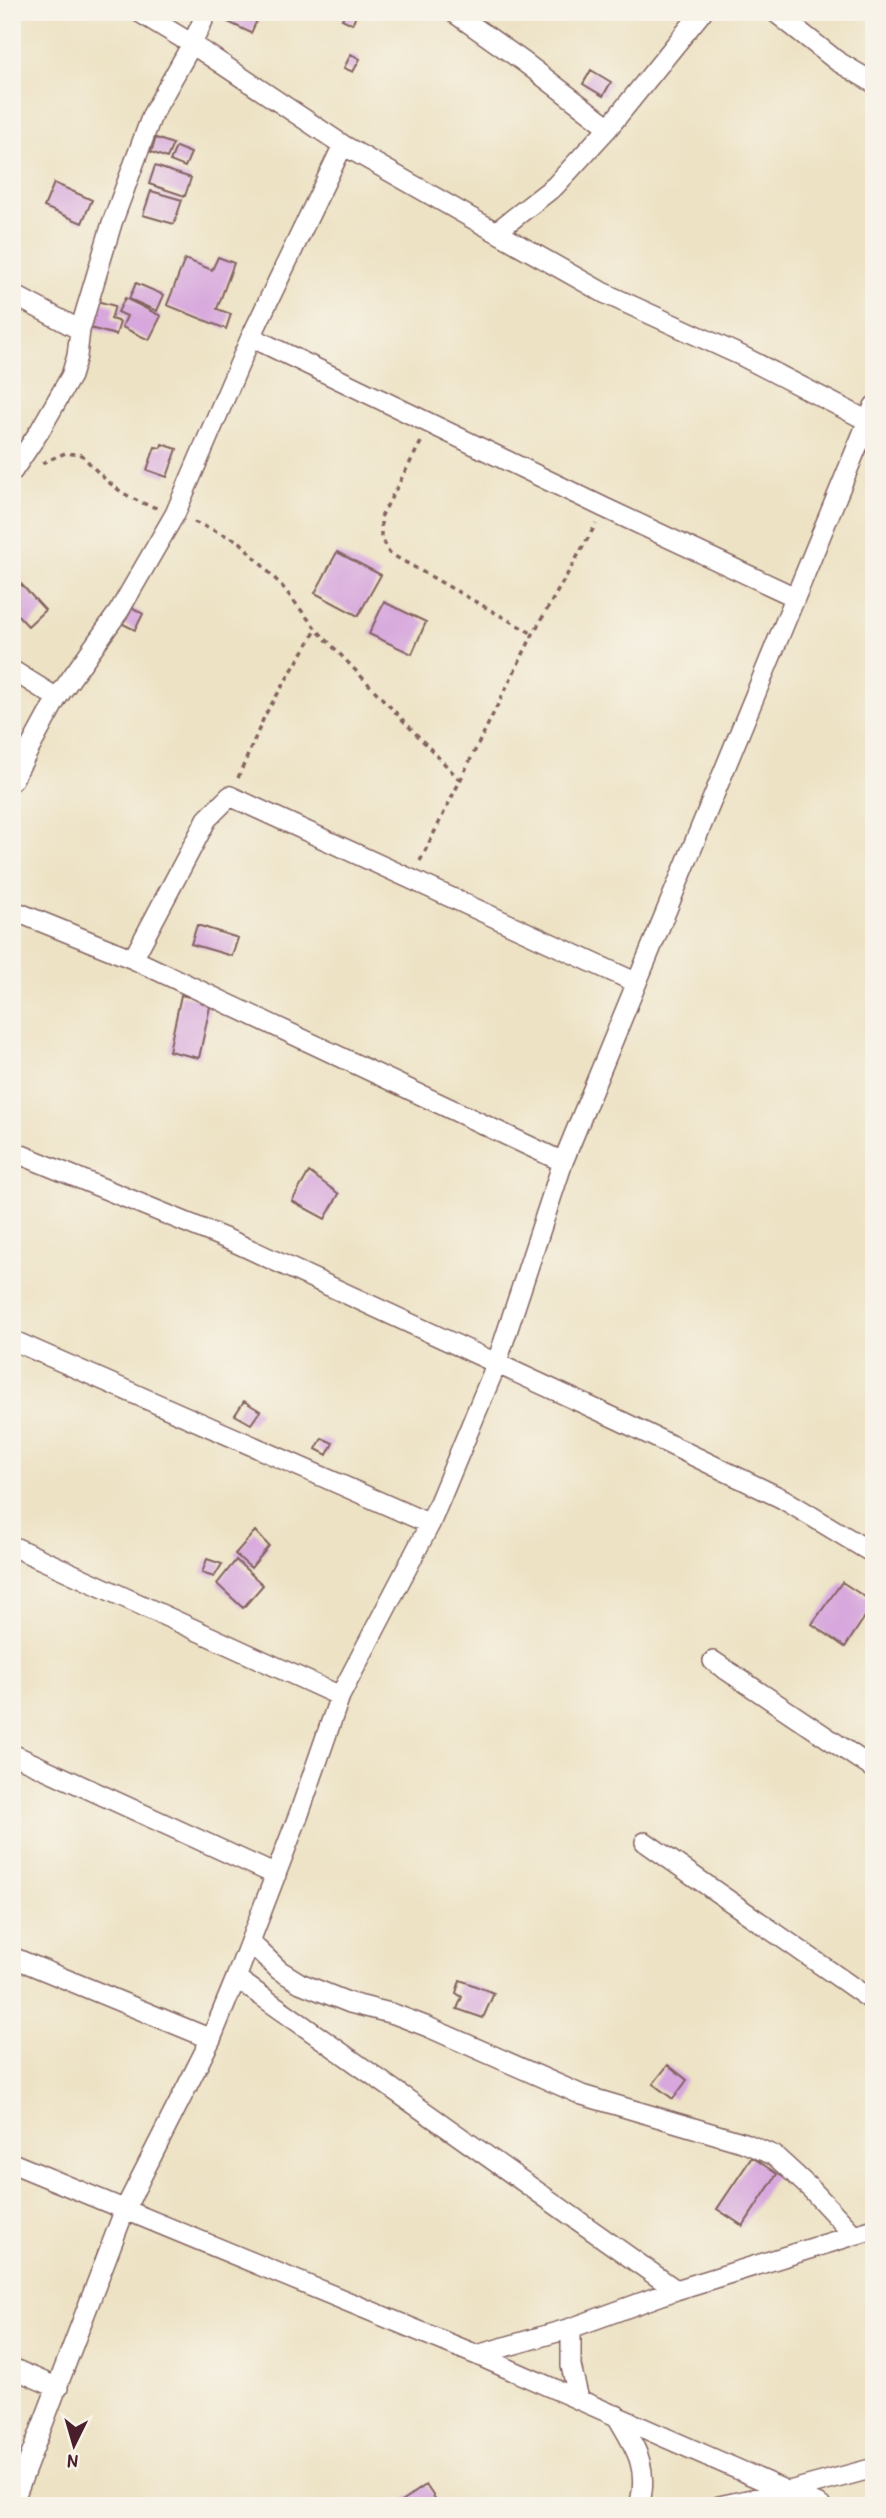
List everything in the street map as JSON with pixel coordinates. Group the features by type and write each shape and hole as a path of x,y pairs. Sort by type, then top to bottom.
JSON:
{"street":[{"path":"12,2505 125,2209 211,2039 236,1978 340,1696 430,1524 496,1365 563,1162 871,413 604,293 343,145 192,44 139,12"},
{"path":"22,471 39,432 71,376 80,330 113,223 152,115 207,12"},
{"path":"453,12 609,127"},
{"path":"496,232 555,186 609,127 702,12"},
{"path":"775,12 837,61 874,83"},
{"path":"12,781 57,698 119,611 174,514 251,337 343,145"},
{"path":"12,294 80,330"},
{"path":"251,337 795,597"},
{"path":"12,670 57,698"},
{"path":"133,959 207,819 230,796 635,982"},
{"path":"12,910 133,959 563,1162"},
{"path":"12,1151 234,1242 783,1499 874,1554"},
{"path":"12,1340 430,1524"},
{"path":"12,1546 340,1696"},
{"path":"713,1661 874,1769"},
{"path":"12,1754 276,1875"},
{"path":"645,1842 874,2002"},
{"path":"250,1942 279,1970 300,1983 428,2027 582,2095 745,2143 775,2156 812,2190 854,2235"},
{"path":"12,1957 211,2039"},
{"path":"236,1978 676,2291"},
{"path":"12,2163 477,2355 821,2506"},
{"path":"477,2355 572,2328 676,2291 874,2229"},
{"path":"572,2328 571,2366 579,2399"},
{"path":"12,2368 58,2388"},
{"path":"616,2415 641,2462 644,2490 639,2506"},
{"path":"719,2506 874,2468"}],"path":[{"path":"431,423 381,517 381,536 389,553 533,634"},
{"path":"22,471 65,453 82,455 106,482 137,502 239,541 282,586 316,629 459,779"},
{"path":"411,879 533,634 605,508"},
{"path":"230,796 265,715 316,629"}],"building":[{"path":"230,12 261,12 251,33 226,21"},
{"path":"339,12 358,12 352,24 342,19 344,15"},
{"path":"351,54 360,59 353,72 344,68"},
{"path":"591,70 611,82 603,96 583,84"},
{"path":"156,138 173,144 167,158 151,152"},
{"path":"176,147 191,153 185,167 170,161"},
{"path":"155,166 191,178 185,196 149,184"},
{"path":"54,183 92,200 82,223 44,207"},
{"path":"151,191 182,200 174,224 143,215"},
{"path":"218,257 234,263 217,309 231,314 226,329 167,305 185,259 212,270"},
{"path":"136,283 164,295 157,311 129,299"},
{"path":"125,298 161,316 149,340 122,327 127,316 118,312"},
{"path":"93,300 115,306 111,319 120,322 116,335 86,327"},
{"path":"162,444 177,449 167,477 147,470 155,447 161,448"},
{"path":"337,552 381,575 358,616 315,593"},
{"path":"21,584 45,610 28,626 12,609 12,592"},
{"path":"384,602 426,622 412,654 369,634"},
{"path":"129,606 143,614 135,630 121,623"},
{"path":"197,925 238,938 232,956 191,944"},
{"path":"181,995 211,1002 199,1058 169,1051"},
{"path":"309,1172 339,1194 325,1219 292,1201"},
{"path":"244,1401 260,1411 251,1424 235,1415"},
{"path":"322,1438 333,1443 327,1455 316,1449"},
{"path":"255,1531 269,1546 251,1568 235,1554"},
{"path":"207,1559 222,1564 214,1577 202,1573"},
{"path":"236,1560 263,1585 243,1608 217,1584"},
{"path":"842,1582 874,1603 845,1647 812,1624"},
{"path":"460,1980 494,1993 483,2018 457,2009 462,1997 456,1993"},
{"path":"668,2065 687,2080 673,2099 653,2084"},
{"path":"752,2157 777,2174 743,2226 717,2209"},
{"path":"426,2485 440,2506 399,2506 398,2504"}]}
